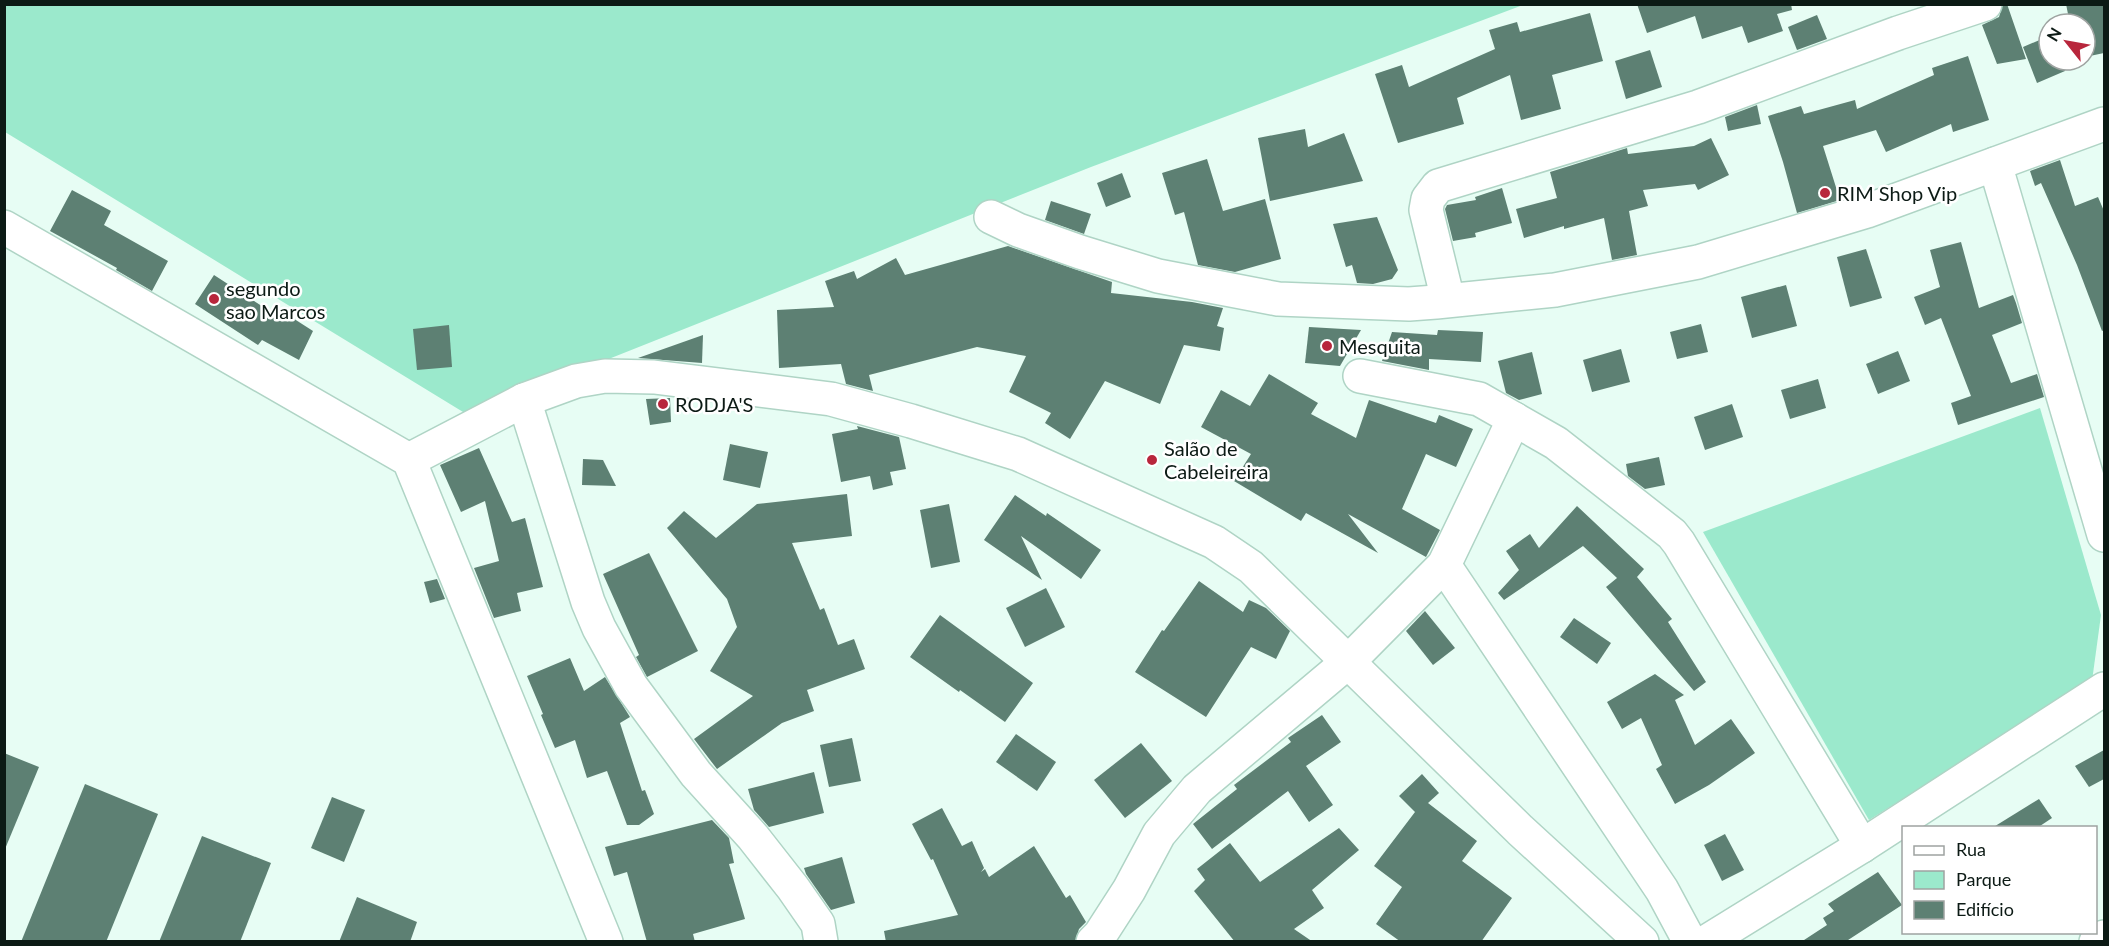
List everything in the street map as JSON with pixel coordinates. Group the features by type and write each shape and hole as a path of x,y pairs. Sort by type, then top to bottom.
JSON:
{"street":[{"path":"1448,300 1426,210 1428,199 1438,186 1698,107 1898,33 1985,4"},
{"path":"991,217 1018,230 1080,252 1158,276 1278,299 1409,304 1556,290 1698,262 1867,211 2104,124"},
{"path":"1995,164 2104,535"},
{"path":"4,227 408,460 606,942"},
{"path":"408,460 524,400 576,381 605,376 654,376 831,399 1018,454 1214,542 1251,567 1520,830 1642,942"},
{"path":"1360,376 1479,399 1556,443 1672,534 1862,846"},
{"path":"524,400 598,628 631,686 696,774 753,837 819,924 821,942"},
{"path":"1093,942 1129,890 1159,834 1197,789 1349,661 1444,565 1514,419"},
{"path":"1444,565 1662,890 1690,942"},
{"path":"1706,942 1862,846 2104,689"},
{"path":"2096,942 2104,937"}],"green space":[{"path":"4,5 1523,5 1091,167 468,415 5,132"},
{"path":"2040,408 2101,615 2092,681 1869,820 1703,532"}],"building":[{"path":"1637,4 1791,4 1792,10 1777,14 1783,31 1748,43 1742,26 1702,39 1695,16 1647,33"},
{"path":"2003,4 2007,4 2026,59 1997,64 1982,25 1999,17"},
{"path":"2066,4 2104,4 2104,53 2097,54 2097,12 2068,12"},
{"path":"1590,13 1603,61 1552,75 1561,109 1521,120 1510,75 1457,98 1464,124 1398,143 1375,74 1402,65 1409,87 1495,49 1489,30 1517,22 1520,32"},
{"path":"1817,15 1827,39 1797,50 1788,27"},
{"path":"2037,41 2037,72 2063,72 2037,83 2023,47"},
{"path":"1650,50 1662,87 1626,99 1615,61"},
{"path":"1968,56 1989,120 1953,132 1951,124 1886,152 1876,130 1823,146 1840,200 1797,213 1768,116 1801,106 1804,114 1855,100 1857,109 1934,75 1932,68"},
{"path":"1757,105 1761,124 1728,131 1725,117"},
{"path":"1305,129 1308,147 1344,133 1363,181 1270,201 1258,138"},
{"path":"1711,138 1729,175 1698,190 1695,184 1643,190 1648,206 1629,211 1637,255 1612,260 1604,218 1564,229 1564,226 1524,238 1516,209 1557,198 1550,172 1627,148 1628,154 1694,146"},
{"path":"1207,159 1223,211 1265,199 1281,259 1235,272 1198,265 1184,212 1175,215 1162,173"},
{"path":"2060,160 2075,206 2098,197 2104,211 2104,330 2102,331 2077,265 2041,183 2035,186 2030,171"},
{"path":"1122,173 1131,197 1106,207 1097,183"},
{"path":"1502,188 1512,223 1475,233 1476,237 1453,241 1445,209 1447,205 1476,200 1475,197"},
{"path":"72,190 111,211 104,225 168,261 152,291 116,270 117,268 50,231"},
{"path":"1051,201 1091,214 1084,234 1045,220"},
{"path":"1377,217 1398,270 1392,279 1373,284 1357,283 1352,265 1346,267 1333,224"},
{"path":"1961,242 1979,308 2013,295 2016,303 2022,323 1992,335 2011,383 2037,374 2044,397 1958,425 1951,403 1971,396 1941,318 1925,325 1914,297 1940,287 1930,250"},
{"path":"1008,246 1112,282 1111,293 1192,302 1223,308 1217,326 1224,328 1220,351 1184,345 1160,404 1105,381 1070,439 1045,423 1051,413 1009,392 1026,356 977,347 869,375 873,391 846,384 841,364 779,368 777,310 834,307 825,281 854,271 857,279 896,258 905,275"},
{"path":"1866,249 1882,298 1850,307 1837,257"},
{"path":"214,275 285,321 288,315 313,331 299,360 262,340 258,345 195,304"},
{"path":"1786,285 1797,326 1752,338 1741,297"},
{"path":"1701,324 1708,352 1677,359 1670,332"},
{"path":"449,325 452,367 417,370 413,329"},
{"name":"Mesquita","path":"1309,327 1361,330 1340,366 1305,363"},
{"path":"1438,330 1483,332 1481,362 1429,359 1429,370 1382,361 1392,332 1437,335"},
{"path":"703,335 702,363 638,358"},
{"path":"1621,349 1630,382 1592,392 1583,360"},
{"path":"1898,351 1910,381 1878,394 1866,364"},
{"path":"1532,352 1542,394 1519,400 1506,393 1498,361"},
{"path":"1269,374 1318,403 1311,414 1356,438 1369,400 1436,423 1439,415 1473,429 1456,467 1426,454 1402,509 1440,530 1426,557 1348,514 1378,553 1306,513 1301,521 1234,481 1251,454 1201,427 1221,390 1250,406"},
{"path":"1818,379 1826,408 1790,419 1781,390"},
{"path":"670,398 671,422 650,425 646,399"},
{"path":"1732,404 1743,437 1705,450 1694,417"},
{"path":"857,426 899,437 906,469 890,472 893,485 873,490 870,476 841,482 832,434 858,429"},
{"path":"730,444 768,452 760,488 723,480"},
{"path":"479,448 512,522 525,518 543,587 517,593 521,611 494,618 474,568 499,561 485,501 461,512 440,465"},
{"path":"1659,457 1665,485 1645,489 1628,476 1626,464"},
{"path":"583,459 603,460 616,486 582,485"},
{"path":"847,494 852,536 792,543 820,610 824,608 838,645 854,639 865,669 807,690 814,711 782,723 717,769 694,739 753,696 710,671 737,627 727,599 667,528 684,511 716,538 757,504"},
{"path":"1015,495 1046,516 1047,513 1101,550 1081,579 1021,536 1042,580 984,540"},
{"path":"949,504 960,562 931,568 920,510"},
{"path":"1577,506 1644,569 1637,577 1672,619 1668,622 1706,682 1694,691 1606,587 1617,578 1583,546 1504,600 1498,593 1519,570 1506,551 1530,534 1539,548"},
{"path":"649,553 698,651 647,677 636,657 639,655 603,574"},
{"path":"437,579 445,599 430,603 424,582"},
{"path":"1199,581 1243,612 1249,600 1266,608 1290,631 1276,659 1251,647 1206,717 1135,672 1162,630 1164,631"},
{"path":"1046,588 1065,627 1025,647 1006,608"},
{"path":"1425,611 1455,648 1433,665 1406,631"},
{"path":"940,615 1033,683 1005,722 910,657"},
{"path":"1574,618 1611,643 1597,664 1560,637"},
{"path":"570,658 584,691 605,677 630,717 620,723 642,791 645,790 654,814 639,825 627,825 607,771 587,778 575,740 555,748 541,715 543,714 527,676"},
{"path":"1655,674 1684,695 1675,700 1695,745 1731,719 1755,753 1709,785 1675,804 1656,769 1662,765 1641,718 1622,729 1607,702"},
{"path":"1322,715 1341,742 1306,766 1333,805 1309,822 1288,791 1212,849 1193,824 1237,789 1234,785 1291,742 1288,738"},
{"path":"1016,734 1056,762 1037,791 996,762"},
{"path":"852,738 861,781 829,787 820,745"},
{"path":"1141,743 1172,781 1125,818 1094,780"},
{"path":"2104,750 2104,779 2089,787 2075,766"},
{"path":"4,753 39,767 5,849 4,848"},
{"path":"814,772 824,813 769,827 754,810 748,789"},
{"path":"1422,774 1439,793 1428,803 1477,841 1462,861 1512,898 1481,942 1401,942 1376,924 1402,887 1374,866 1415,812 1399,796"},
{"path":"85,784 158,814 106,942 21,942"},
{"path":"332,797 365,810 344,862 311,848"},
{"path":"2039,799 2052,818 2040,826 1995,826"},
{"path":"942,808 962,846 972,841 984,868 981,872 985,869 989,877 1034,846 1066,898 1070,895 1086,922 1079,929 1075,942 886,942 884,931 958,915 933,859 931,860 912,824"},
{"path":"712,820 729,838 734,863 729,864 745,919 693,934 695,942 647,942 627,872 614,876 605,847"},
{"path":"1339,828 1359,850 1312,890 1324,908 1294,929 1313,942 1235,942 1194,891 1205,880 1197,869 1230,843 1260,882"},
{"path":"1725,834 1744,870 1722,881 1704,845"},
{"path":"202,836 271,863 240,942 159,942"},
{"path":"842,857 855,903 831,910 804,868"},
{"path":"1878,872 1902,905 1845,942 1801,942 1827,925 1823,918 1834,911 1828,904"},
{"path":"357,897 417,922 410,942 339,942"}],"place":[{"name":"RIM Shop Vip","path":"1825,193"},
{"name":"segundo sao Marcos","path":"214,299"},
{"name":"Mesquita","path":"1327,346"},
{"name":"RODJA'S","path":"663,404"},
{"name":"Salão de Cabeleireira","path":"1152,460"}]}
